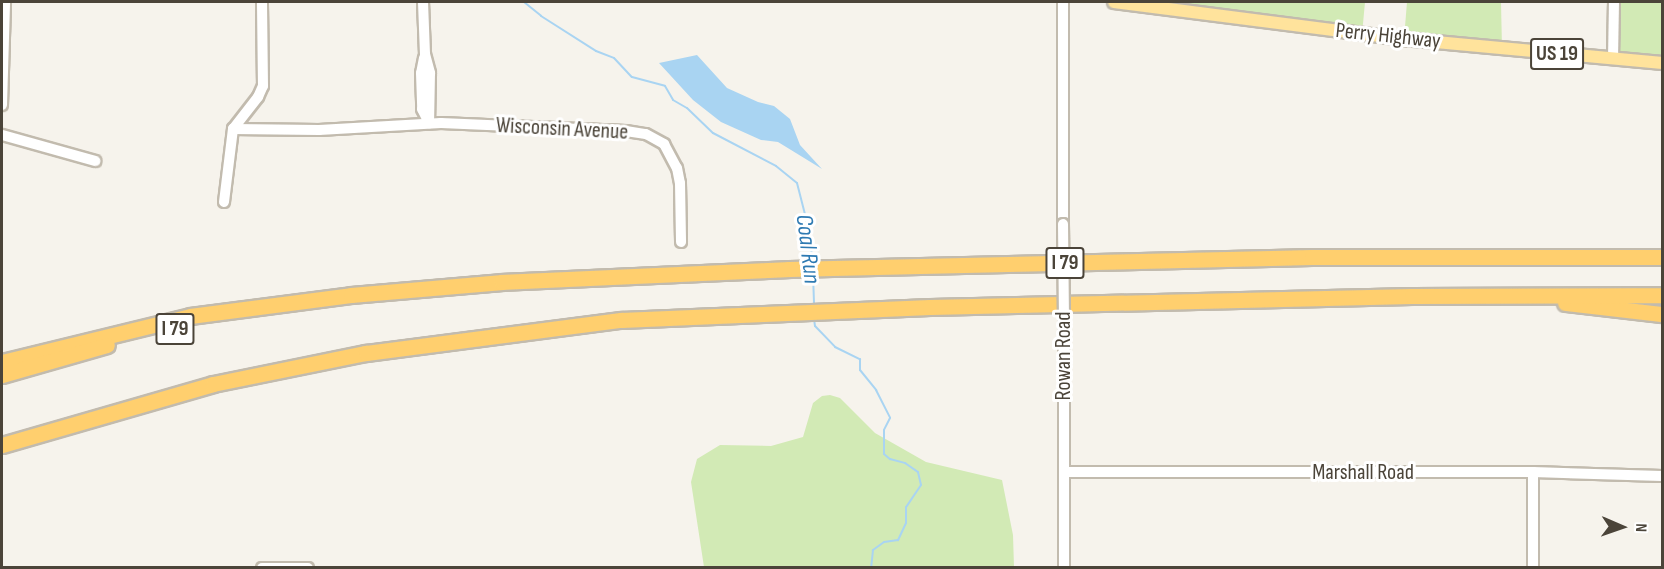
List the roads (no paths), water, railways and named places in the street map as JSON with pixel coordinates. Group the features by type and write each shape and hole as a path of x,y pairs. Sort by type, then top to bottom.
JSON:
{"highway":[{"name":"I 79","path":"2,375 158,333 351,295 502,282 789,269 1312,257 1662,257"},
{"path":"2,362 190,316 351,295"},
{"name":"I 79","path":"2,445 213,384 366,353 569,325 633,319 930,307 1461,295 1662,295"},
{"path":"1461,295 1662,314"}],"main road":[{"name":"Perry Highway","path":"1114,2 1395,38 1662,63"}],"street":[{"path":"2,105 5,2"},
{"path":"224,202 233,129 262,90 262,2"},
{"path":"423,2 425,54 421,73 422,109 429,123"},
{"name":"Rowan Road","path":"1063,2 1064,567"},
{"path":"1613,59 1614,2"},
{"name":"Wisconsin Avenue","path":"233,129 319,130 429,123 626,131 654,137 667,148 679,176 681,242"},
{"path":"2,135 94,161"},
{"name":"Marshall Road","path":"1064,472 1533,472 1662,476"},
{"path":"1533,472 1533,567"},
{"path":"262,567 308,567"}],"water":[{"path":"697,55 727,88 758,102 774,106 790,119 800,145 822,169 778,142 761,140 721,122 693,100 659,63"}],"waterway":[{"name":"Coal Run","path":"524,2 541,16 596,51 614,58 632,77 665,86 673,100 687,108 713,133 776,166 797,183 811,238 812,262"},
{"name":"Coal Run","path":"813,274 814,307"},
{"name":"Coal Run","path":"814,319 815,326 835,347 860,359 860,370 876,390 890,418 884,430 884,454 890,459 905,463 918,472 921,485 906,507 906,523 898,540 884,542 873,550 871,568"}]}
